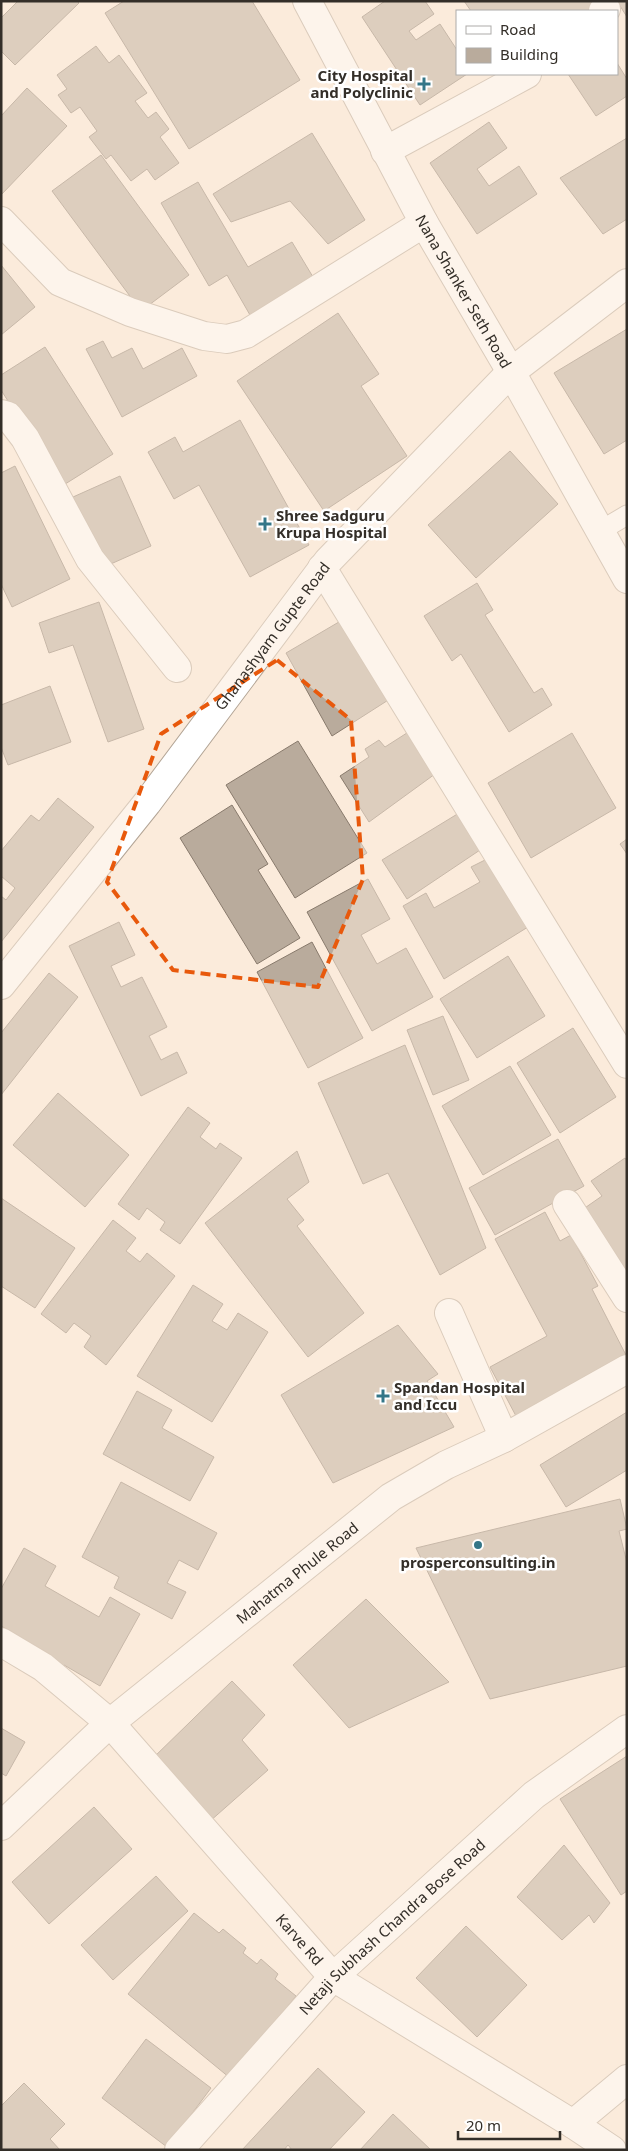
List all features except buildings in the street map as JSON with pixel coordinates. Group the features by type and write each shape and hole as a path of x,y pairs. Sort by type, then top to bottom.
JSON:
{"street":[{"name":"Nana Shanker Seth Road","path":"307,1 424,223 511,372 627,579"},
{"path":"385,151 525,75"},
{"path":"1,221 60,282 130,312 204,336 228,339 246,334 424,223"},
{"name":"Ghanashyam Gupte Road","path":"1,985 147,803 322,568 511,372 627,283"},
{"path":"1,414 8,416 25,438 90,559 177,668"},
{"path":"322,568 627,1064"},
{"path":"567,1204 627,1298"},
{"path":"449,1313 504,1438"},
{"name":"Mahatma Phule Road","path":"1,1826 110,1723 391,1497 446,1465 504,1438 627,1369"},
{"name":"Karve Rd","path":"1,1642 43,1667 110,1723 333,1977 573,2124 612,2150"},
{"name":"Netaji Subhash Chandra Bose Road","path":"179,2150 333,1977 534,1795 627,1729"},
{"path":"573,2124 627,2079"}],"lane":[{"path":"600,531 627,515"}],"highlighted area":[{"path":"277,660 351,720 363,879 318,987 173,970 107,882 161,734"}],"place":[{"name":"City Hospital and Polyclinic","path":"424,84"},
{"name":"Shree Sadguru Krupa Hospital","path":"265,524"},
{"name":"Spandan Hospital and Iccu","path":"383,1396"},
{"name":"prosperconsulting.in","path":"478,1545"}]}
